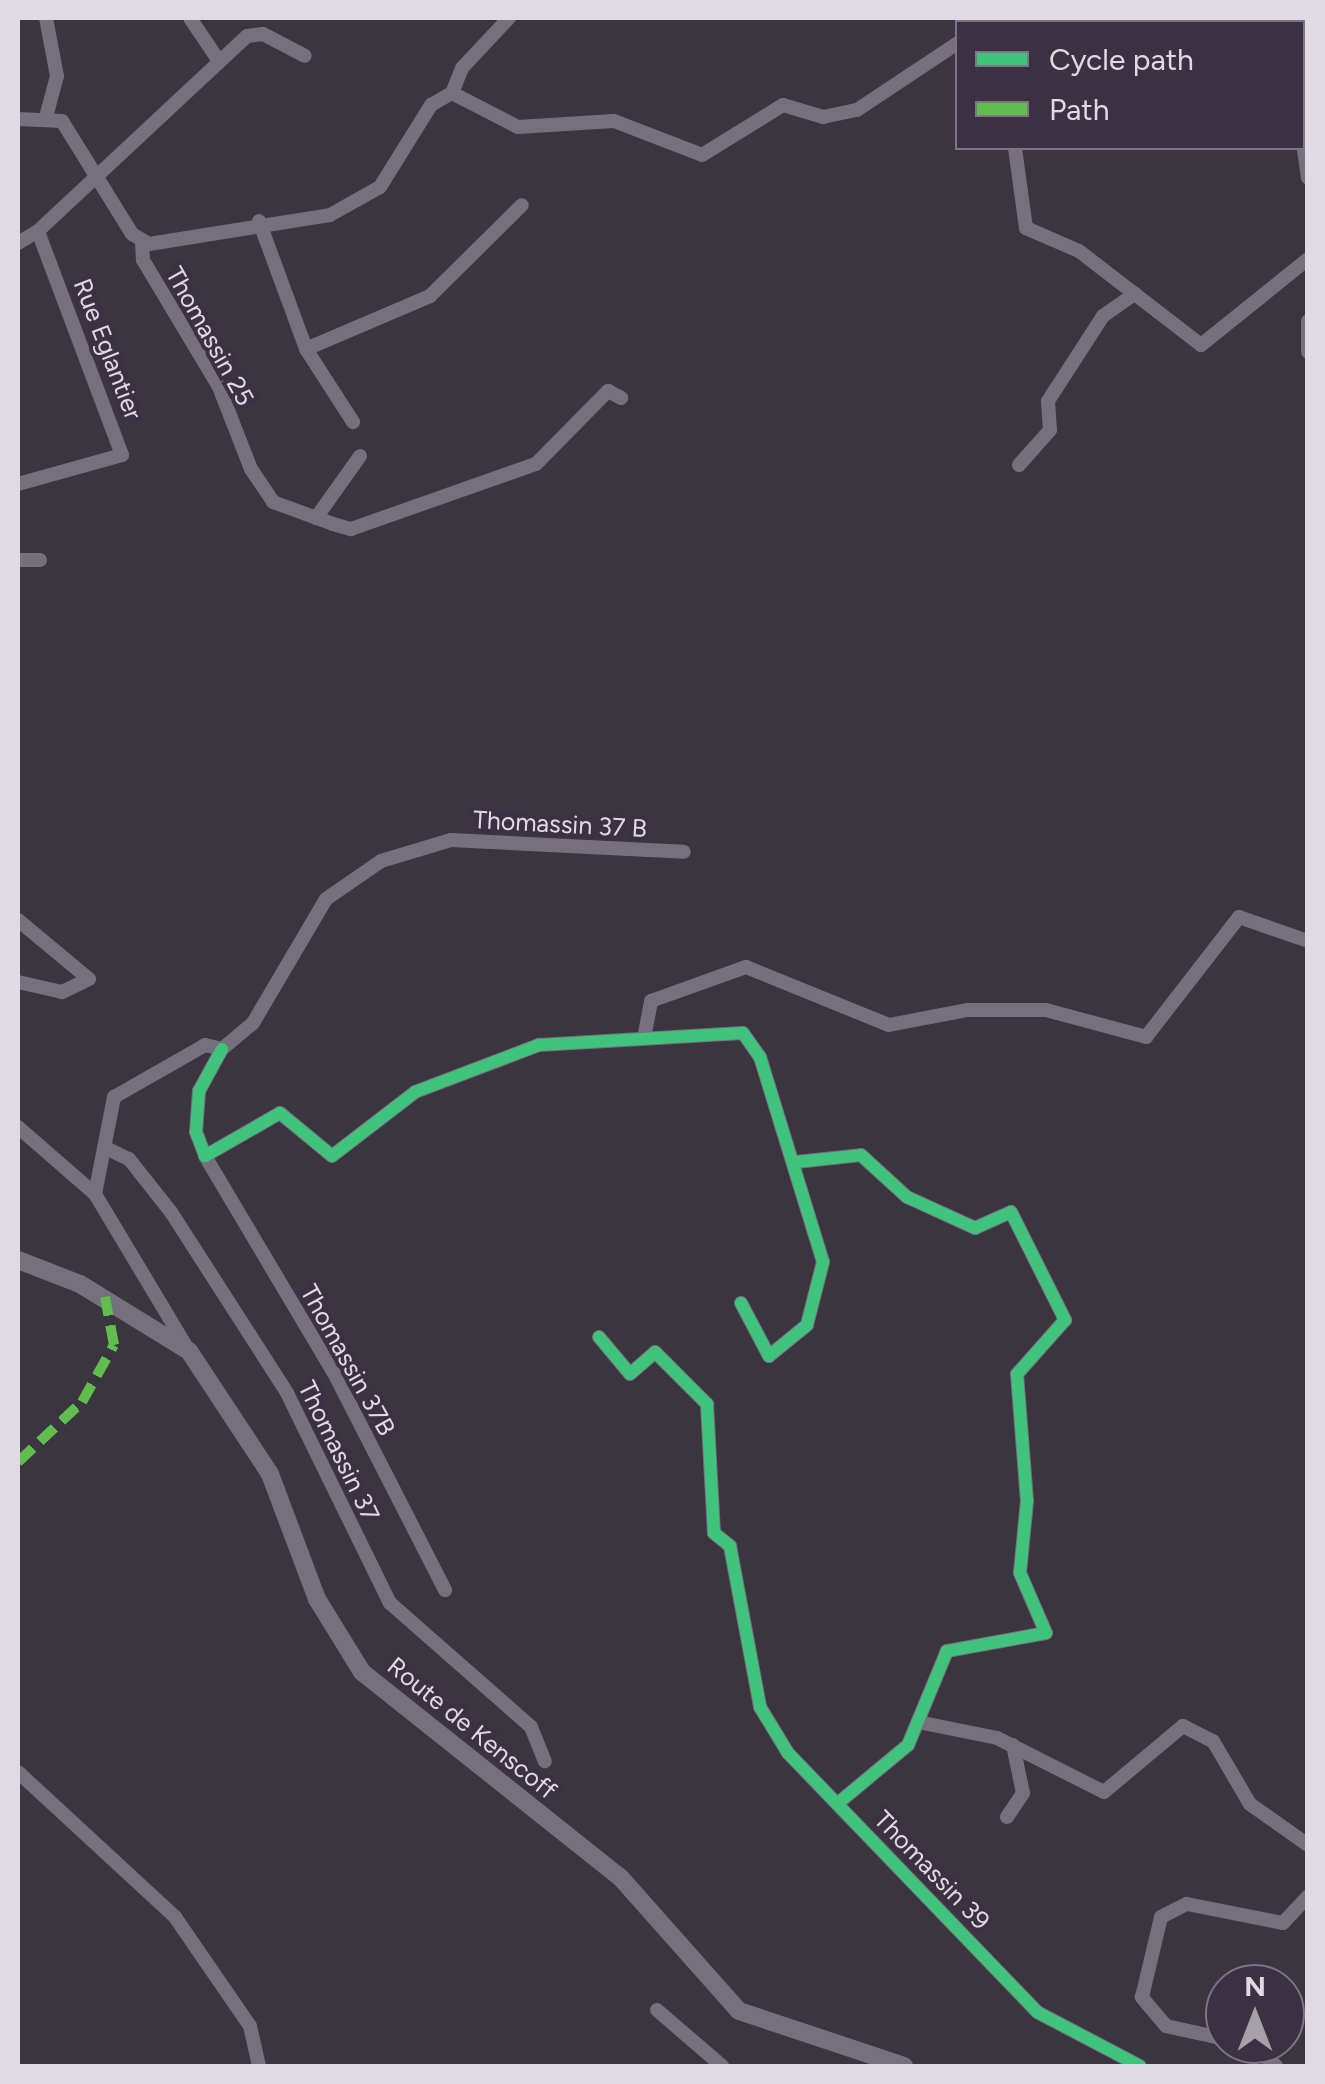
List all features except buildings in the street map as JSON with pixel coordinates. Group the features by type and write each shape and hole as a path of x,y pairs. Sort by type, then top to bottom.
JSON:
{"main road":[{"name":"Route de Kenscoff","path":"18,1260 80,1284 189,1351 270,1474 317,1599 362,1672 620,1877 739,2011 903,2066"}],"street":[{"path":"18,119 47,114 57,76 46,18"},
{"path":"190,18 217,58"},
{"name":"Thomassin 25","path":"142,242 351,208 404,160 431,105 452,93 462,68 509,18"},
{"path":"18,243 38,232 98,179 217,58 262,34 305,56"},
{"path":"452,93 518,126 614,121 702,156 783,105 823,116 857,110 955,45"},
{"name":"Thomassin 25","path":"47,114 62,121 142,242 142,260 273,502 316,518"},
{"path":"1015,150 1026,228 1079,252 1206,346 1308,258"},
{"path":"1304,150 1308,178"},
{"path":"306,349 430,296 522,206"},
{"path":"258,221 306,349 353,422"},
{"name":"Rue Eglantier","path":"18,484 122,455 38,232"},
{"path":"1019,465 1050,430 1048,401 1103,316 1135,294"},
{"path":"1308,321 1308,352"},
{"path":"360,456 316,518 351,528 536,464 608,391 621,398"},
{"path":"18,560 40,560"},
{"name":"Thomassin 37 B","path":"95,1194 95,1160 106,1148 114,1098 205,1045 222,1049 253,1023 326,899 381,862 451,840 684,852"},
{"path":"644,1038 651,1001 746,967 889,1025 966,1010 1046,1010 1146,1037 1239,918 1305,936"},
{"path":"18,920 89,979 62,992 18,982"},
{"path":"222,1049 199,1091 196,1132 205,1156 280,1113 332,1156 415,1092 540,1045 743,1033 796,1162 823,1262 807,1325 769,1356 741,1303"},
{"path":"18,1128 95,1194 189,1351"},
{"name":"Thomassin 37","path":"106,1148 129,1159 171,1212 287,1392 390,1602 531,1727 546,1761"},
{"path":"796,1162 861,1154 907,1198 975,1228 1011,1212 1064,1320 1017,1374 1027,1501 1020,1573 1047,1628 1042,1638 947,1651 908,1745 837,1804"},
{"name":"Thomassin 37B","path":"205,1156 334,1373 444,1590"},
{"name":"Thomassin 39","path":"599,1337 630,1374 655,1352 699,1387 714,1445 705,1481 714,1532 730,1546 760,1707 837,1804 1037,2012 1140,2066"},
{"path":"918,1722 1013,1745 1104,1792 1183,1726 1213,1741 1250,1804 1308,1845"},
{"path":"1007,1817 1023,1793 1013,1745"},
{"path":"18,1772 176,1917 250,2026 259,2066"},
{"path":"1205,2035 1166,2026 1142,1997 1161,1917 1187,1904 1284,1922 1308,1896"},
{"path":"657,2010 722,2066"}],"marked path":[{"path":"18,1462 82,1402 114,1345 105,1297"}],"cycle path":[{"path":"222,1049 199,1091 196,1132 205,1156 280,1113 332,1156 415,1092 539,1045 743,1033 760,1057 823,1262 807,1325 769,1356 741,1303"},
{"path":"796,1162 861,1155 907,1197 975,1228 1011,1212 1065,1320 1017,1374 1027,1501 1020,1573 1046,1633 947,1651 908,1745 837,1804"},
{"path":"599,1337 630,1374 655,1352 707,1404 714,1533 730,1546 760,1707 788,1753 1037,2012 1140,2066"}]}
